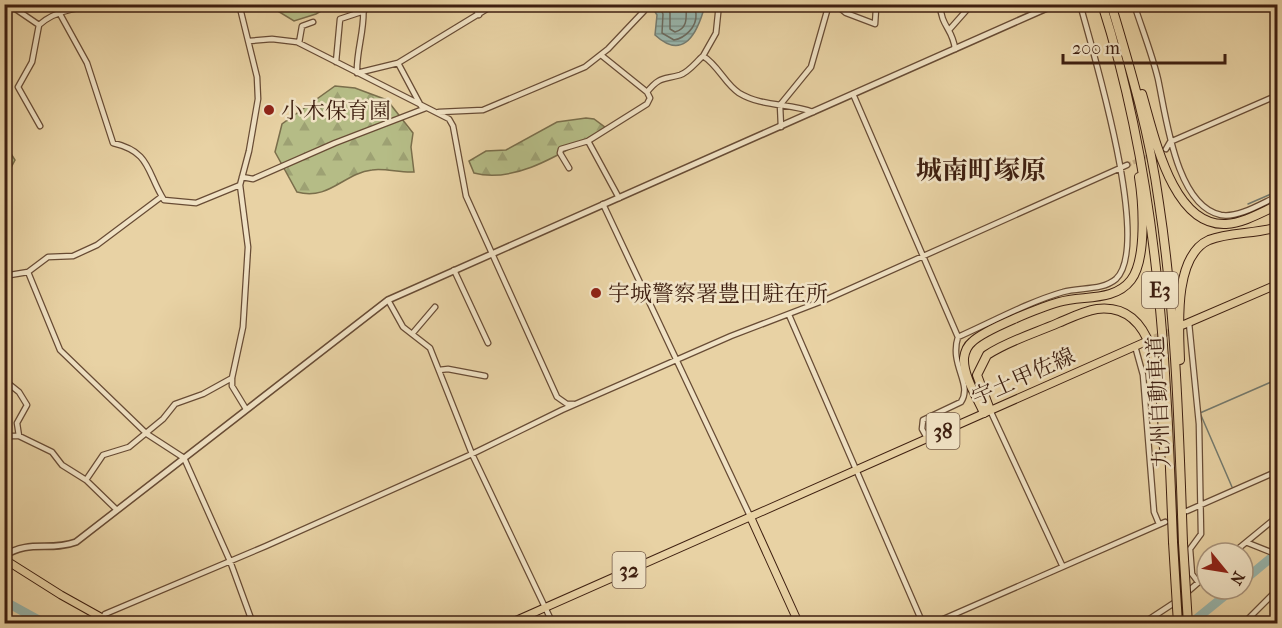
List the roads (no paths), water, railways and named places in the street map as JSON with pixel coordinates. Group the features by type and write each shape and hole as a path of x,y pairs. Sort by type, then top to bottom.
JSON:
{"highway":[{"name":"九州自動車道","path":"1102,4 1140,154 1156,248 1163,327 1178,624"},
{"name":"九州自動車道","path":"1113,4 1140,104 1159,203 1171,308 1188,624"},
{"path":"1113,4 1158,146 1173,184 1185,205 1199,217 1224,224 1239,221 1278,205"},
{"path":"987,412 965,365 966,350 970,343 983,334 1050,305 1114,293 1127,285 1136,271 1140,254 1140,184 1117,56"},
{"path":"1180,469 1179,338 1182,283 1186,266 1196,249 1210,240 1278,227"},
{"path":"987,412 977,375 981,362 993,351 1088,311 1107,309 1131,319 1148,338 1156,366 1173,529"}],"main road":[{"path":"1186,324 1278,284"},
{"name":"宇土甲佐線","path":"750,516 1145,342"},
{"path":"750,516 799,624"},
{"name":"32","path":"508,624 750,516"},
{"path":"4,557 113,624"}],"street":[{"path":"14,4 17,10 39,25"},
{"path":"39,25 60,14 82,7 128,4"},
{"path":"239,4 249,41 258,99 240,185 248,247 243,327 232,378 232,386 246,409"},
{"path":"357,74 356,58 364,11 363,4"},
{"path":"473,4 479,15"},
{"path":"357,74 398,63 495,4"},
{"path":"437,112 483,110 560,80 585,67 628,31 644,12 633,4"},
{"path":"647,92 661,78 680,75 703,56 716,33 719,4"},
{"path":"781,127 780,105 811,67 830,4"},
{"path":"835,4 855,17 875,24 876,9 870,4"},
{"path":"940,4 941,20 954,39 955,49"},
{"path":"949,30 972,4"},
{"path":"4,557 22,546 59,547 76,542 388,300 1056,4"},
{"path":"958,337 1063,291 1100,286 1115,280 1125,266 1127,199 1104,95 1080,4"},
{"path":"1134,4 1158,79 1170,142 1191,191 1202,205 1222,215 1234,214 1278,196"},
{"path":"336,62 340,19 364,11"},
{"path":"60,14 87,63 112,143 124,146 144,158 161,196 167,202 196,203 240,185"},
{"path":"299,43 302,26 313,22"},
{"path":"39,25 32,62 18,87 40,126"},
{"path":"249,41 272,39 299,43 449,119 453,126 466,196 557,397 567,404 577,404"},
{"path":"569,168 560,153 561,149 588,141 647,104 650,98 647,92 601,55"},
{"path":"703,56 714,63 737,92 758,101 797,106 815,112"},
{"path":"398,63 423,107"},
{"path":"853,94 958,337 955,358 966,390 965,396 961,402 923,420 922,429 927,438"},
{"path":"1166,148 1170,142 1278,95"},
{"path":"242,177 253,179 423,107"},
{"path":"588,141 619,198"},
{"path":"102,618 105,614 472,454 577,404 789,315 1119,166 1127,165"},
{"path":"4,276 28,272 48,256 73,256 97,245 161,196"},
{"path":"603,204 750,516"},
{"path":"454,270 488,343"},
{"path":"28,272 60,350 147,434 184,458 230,561 253,624"},
{"path":"388,300 403,327 430,348 472,454 554,624"},
{"path":"412,334 435,307"},
{"path":"789,315 924,624"},
{"path":"1186,324 1199,424 1201,534 1196,541"},
{"path":"1135,346 1143,375 1154,512 1159,524"},
{"path":"439,370 448,369 485,376"},
{"path":"86,480 103,455 129,447 147,434 175,404 203,394 232,378"},
{"path":"4,380 19,392 27,405 17,423 19,436"},
{"path":"987,412 1062,566"},
{"path":"4,436 19,436 52,452 62,465 86,480 117,510"},
{"path":"1187,511 1278,471"},
{"path":"1250,541 1278,516"},
{"path":"932,624 1166,522"},
{"path":"1195,542 1190,549 1191,574 1195,579"},
{"path":"1255,546 1278,555"},
{"path":"1142,624 1177,601 1195,585"},
{"path":"1243,624 1278,589"}],"water":[{"path":"651,5 697,5 703,12 691,37 680,45 672,45 655,35 657,15"}],"waterway":[{"path":"1248,204 1278,191"},
{"path":"1232,487 1200,413 1278,379"},
{"path":"1255,571 1278,552"},
{"path":"4,601 46,624"},
{"path":"1190,624 1218,601"}],"tunnel":[{"path":"1127,165 1166,149"},
{"path":"1145,342 1176,329"}],"place":[{"name":"小木保育園","path":"269,110"},
{"name":"宇城警察署豊田駐在所","path":"596,293"}],"district":[{"name":"城南町塚原","path":"981,170"}]}
